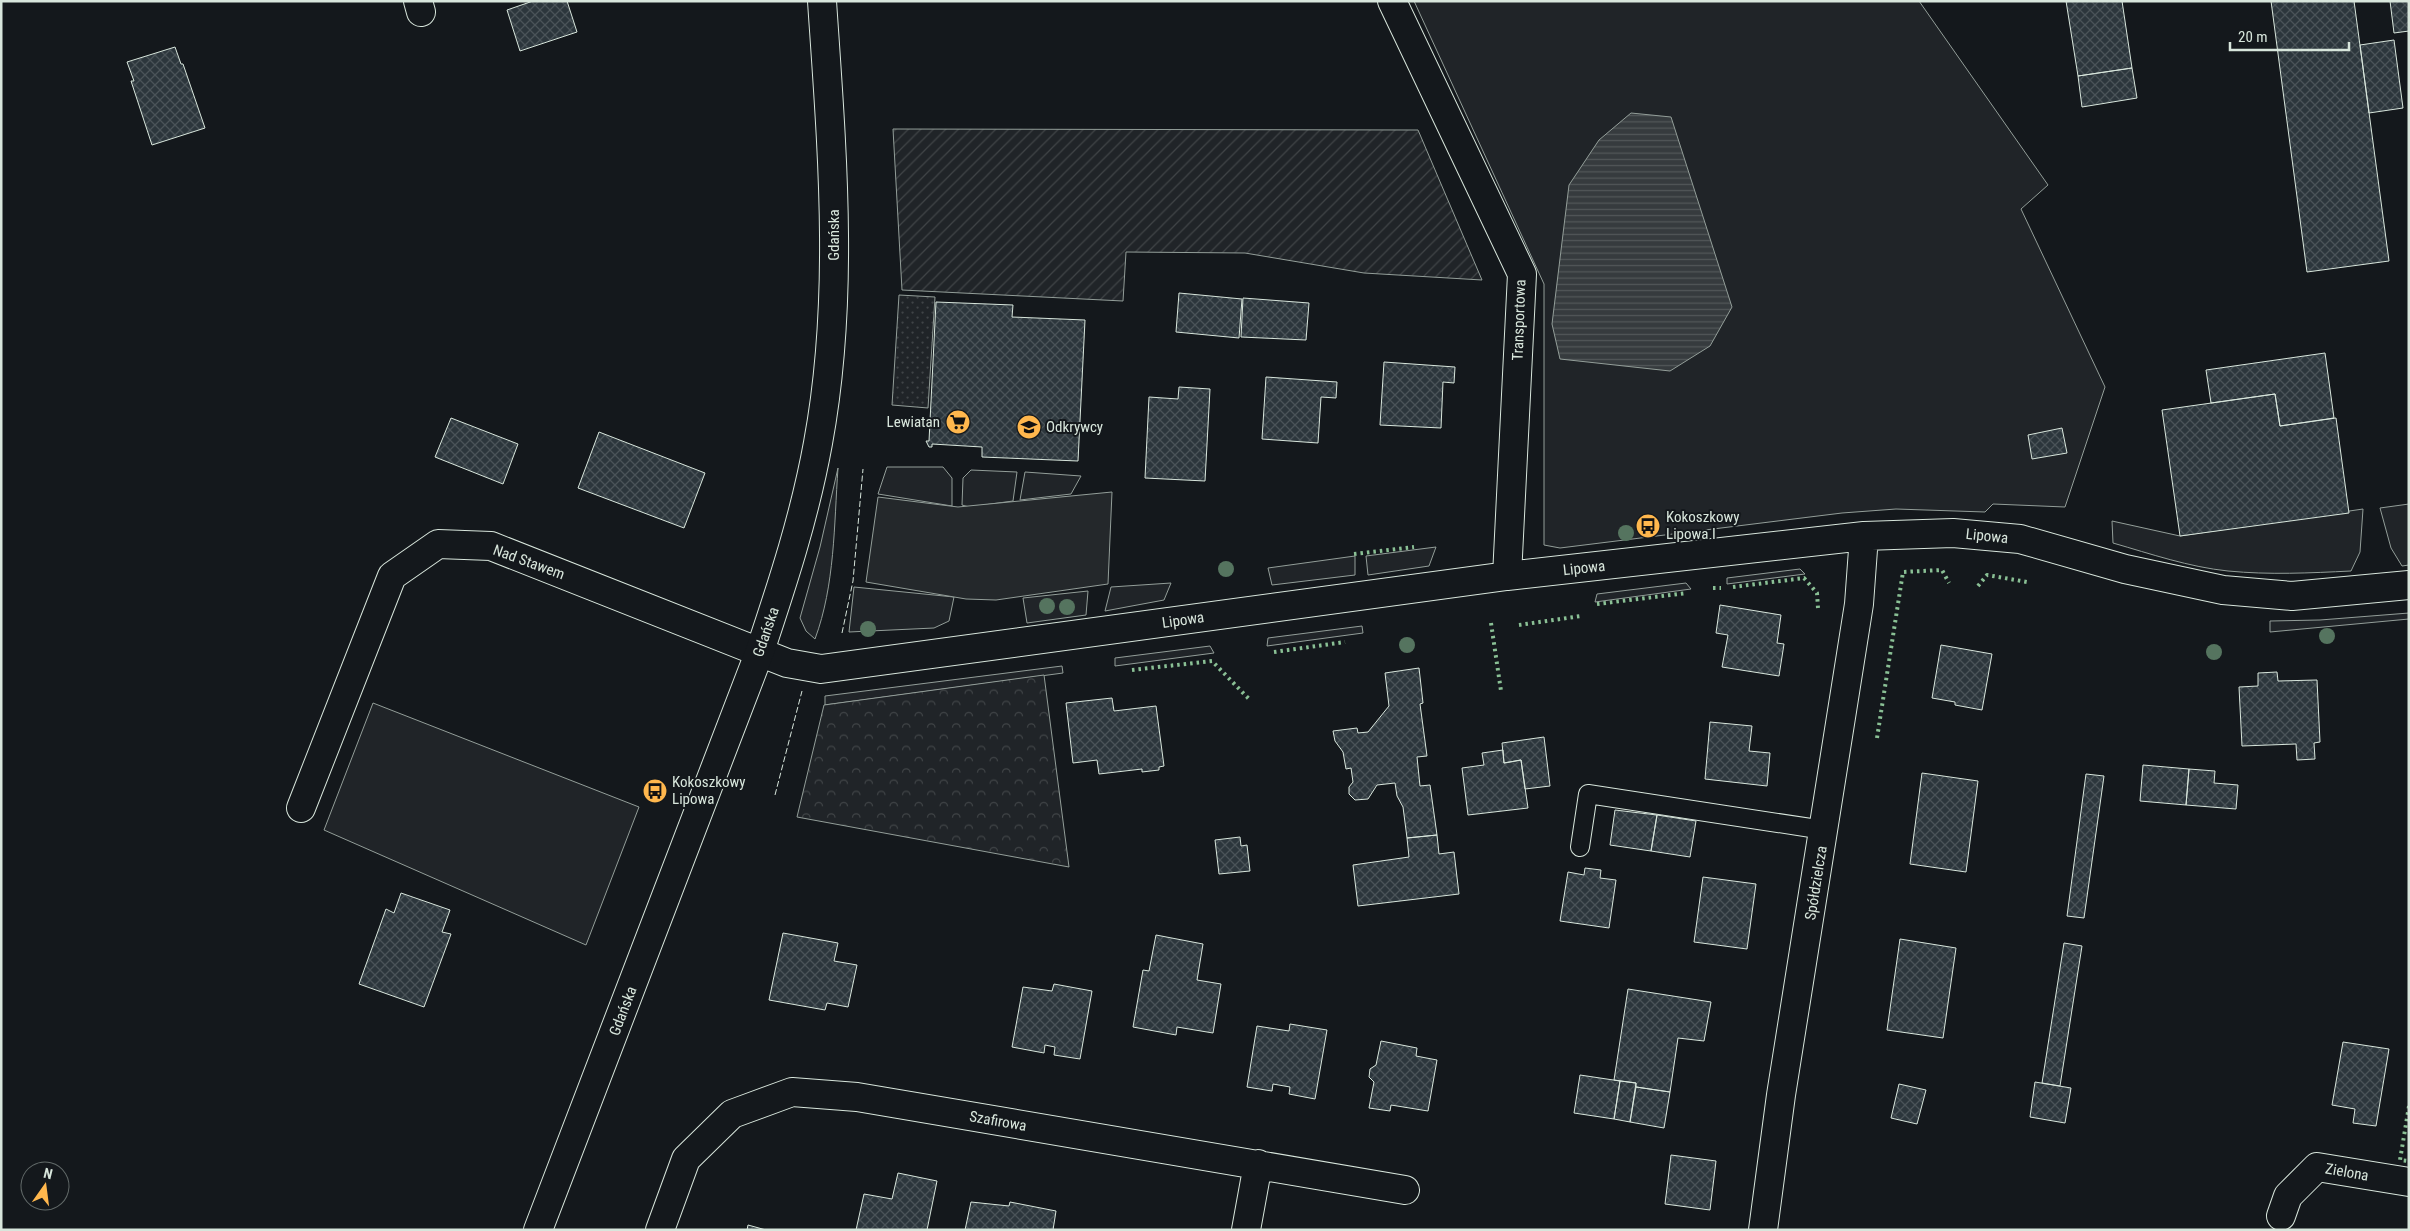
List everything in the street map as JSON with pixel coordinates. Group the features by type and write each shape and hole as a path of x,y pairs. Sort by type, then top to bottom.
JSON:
{"street":[{"name":"Gdańska","path":"538,1230 760,651 789,565 806,503 818,442 830,348 835,222 822,1"},
{"name":"Transportowa","path":"1392,1 1522,274 1506,576"},
{"name":"Lipowa","path":"760,651 787,663 821,669 1506,576 1864,536 1953,533 2020,539 2125,569 2222,590 2292,596 2409,585"},
{"name":"Spółdzielcza","path":"1763,1230 1782,1086 1859,604 1864,536"},
{"name":"Nad Stawem","path":"302,808 392,576 438,544 491,546 760,651"},
{"name":"Szafirowa","path":"660,1230 686,1159 732,1114 792,1092 857,1097 1405,1190"},
{"path":"1246,1230 1258,1164"},
{"name":"Zielona","path":"2281,1216 2288,1196 2316,1167 2409,1182"}],"lane":[{"path":"1580,847 1588,794 1824,830"}],"green space":[{"path":"1414,1 1919,1 2048,185 2021,209 2105,387 2065,507 1993,504 1985,512 1896,509 1842,513 1560,548 1544,545 1544,284"},
{"path":"893,129 1418,130 1482,280 1364,273 1245,253 1126,252 1123,301 902,290"},
{"path":"899,295 935,297 928,408 892,405"},
{"path":"887,467 943,467 952,478 952,506 878,494"},
{"path":"838,468 830,576 822,618 815,639 806,631 800,618 820,547"},
{"path":"971,470 1017,472 1013,501 969,507 962,505 963,478"},
{"path":"1025,472 1081,476 1071,494 1020,500"},
{"path":"2409,504 2409,565 2402,566 2391,548 2380,508"},
{"path":"2363,509 2360,552 2351,571 2274,573 2228,571 2184,563 2113,543 2112,521 2180,536"},
{"path":"1436,547 1429,566 1368,575 1366,556"},
{"path":"1355,556 1355,575 1272,585 1268,568"},
{"path":"1800,569 1805,574 1727,584 1727,578"},
{"path":"1171,583 1164,600 1105,611 1111,587"},
{"path":"1686,583 1691,589 1595,602 1597,594"},
{"path":"854,587 954,597 949,621 934,628 849,632"},
{"path":"1088,591 1086,615 1027,623 1023,598"},
{"path":"2409,613 2409,619 2270,632 2270,621 2320,620"},
{"path":"1362,626 1363,633 1267,646 1268,638"},
{"path":"1210,646 1214,653 1115,666 1115,658"},
{"path":"1062,666 1063,673 825,705 825,696"},
{"path":"1044,675 1069,867 797,817 824,705"},
{"path":"373,703 639,807 586,945 324,830"}],"shaded area":[{"path":"1631,113 1671,117 1732,307 1710,346 1670,371 1560,359 1552,324 1569,185 1599,140"},
{"path":"1112,492 1108,584 996,600 966,599 866,582 878,497 958,507"}],"building":[{"path":"533,1 567,1 577,32 520,51 507,10"},
{"path":"2066,1 2122,1 2132,68 2078,76"},
{"path":"2271,1 2354,1 2389,261 2307,272"},
{"path":"2390,1 2409,1 2409,31 2394,33"},
{"path":"2394,40 2403,108 2369,113 2360,45"},
{"path":"175,47 181,64 183,64 205,128 152,145 131,81 134,81 127,62"},
{"path":"2132,68 2137,98 2082,107 2078,76"},
{"path":"1179,293 1242,299 1239,338 1176,332"},
{"path":"1243,298 1309,303 1306,340 1241,337"},
{"path":"936,302 1013,305 1012,317 1085,320 1078,461 982,457 982,447 932,444 932,447 929,447 926,441 929,441"},
{"path":"2325,353 2334,418 2280,426 2275,394 2211,403 2206,370"},
{"path":"1384,362 1455,367 1454,383 1443,382 1441,428 1380,425"},
{"path":"1266,377 1337,382 1336,398 1321,397 1318,443 1262,439"},
{"path":"1179,387 1210,389 1205,481 1145,478 1149,397 1178,399"},
{"path":"2275,394 2280,426 2336,418 2349,513 2180,536 2162,410"},
{"path":"451,418 518,444 503,484 435,457"},
{"path":"2062,428 2067,453 2032,459 2028,435"},
{"path":"599,432 705,473 684,528 578,488"},
{"path":"1720,605 1781,615 1777,643 1784,644 1779,676 1722,667 1728,635 1716,633"},
{"path":"1941,645 1992,654 1982,710 1932,698"},
{"path":"1419,668 1423,703 1420,704 1427,756 1417,757 1420,786 1430,785 1437,835 1407,838 1403,807 1397,796 1395,783 1377,785 1368,799 1355,800 1349,794 1349,787 1353,782 1351,768 1346,769 1343,752 1335,741 1333,731 1357,728 1358,733 1368,732 1389,706 1385,673"},
{"path":"2277,672 2278,681 2317,680 2320,742 2314,743 2315,759 2297,760 2296,744 2242,746 2239,687 2258,686 2258,673"},
{"path":"1112,698 1114,711 1156,706 1164,766 1159,767 1159,770 1142,772 1142,769 1099,774 1097,760 1073,763 1066,703"},
{"path":"1710,722 1752,726 1749,751 1770,753 1767,786 1705,779"},
{"path":"1544,737 1550,786 1525,789 1521,760 1504,763 1502,743"},
{"path":"1503,750 1504,763 1521,760 1528,808 1468,815 1462,768 1484,765 1482,753"},
{"path":"2143,765 2189,769 2186,805 2140,801"},
{"path":"2189,769 2215,771 2214,783 2238,785 2236,809 2186,805"},
{"path":"1922,773 1978,781 1966,872 1910,864"},
{"path":"2086,774 2104,776 2084,918 2067,916"},
{"path":"1615,810 1657,815 1651,851 1610,845"},
{"path":"1657,815 1696,821 1690,857 1651,851"},
{"path":"1437,835 1439,854 1454,852 1459,894 1358,906 1353,865 1409,857 1407,838"},
{"path":"1240,837 1241,846 1247,845 1250,871 1219,874 1215,840"},
{"path":"1585,868 1601,870 1600,878 1616,880 1609,928 1560,921 1568,872 1584,875"},
{"path":"1703,877 1756,884 1747,949 1694,942"},
{"path":"401,893 450,910 442,932 451,934 424,1007 359,984 386,909 394,913"},
{"path":"783,933 838,943 834,961 857,965 848,1007 827,1003 825,1010 769,1000"},
{"path":"1156,935 1203,944 1197,980 1221,984 1213,1033 1177,1027 1176,1035 1133,1027 1143,970 1149,971"},
{"path":"1900,939 1956,948 1943,1038 1887,1030"},
{"path":"2064,943 2082,946 2060,1086 2042,1083"},
{"path":"1054,984 1092,991 1080,1059 1054,1055 1055,1047 1045,1045 1044,1053 1012,1047 1023,987 1052,991"},
{"path":"1628,989 1711,1002 1704,1041 1678,1038 1670,1092 1636,1087 1636,1083 1614,1080"},
{"path":"1290,1024 1327,1030 1315,1099 1289,1094 1290,1087 1273,1084 1272,1091 1247,1087 1257,1026 1289,1031"},
{"path":"1381,1041 1417,1048 1416,1056 1437,1060 1428,1111 1391,1105 1390,1111 1369,1108 1374,1082 1369,1077 1370,1069 1376,1065"},
{"path":"2343,1042 2389,1049 2376,1126 2353,1123 2355,1109 2332,1105"},
{"path":"1580,1075 1620,1081 1614,1119 1574,1113"},
{"path":"1620,1081 1636,1083 1630,1122 1614,1119"},
{"path":"2035,1082 2071,1088 2065,1123 2030,1117"},
{"path":"1899,1084 1926,1090 1917,1124 1891,1118"},
{"path":"1636,1087 1670,1092 1664,1128 1630,1122"},
{"path":"1671,1155 1716,1161 1710,1210 1665,1204"},
{"path":"898,1173 937,1181 927,1230 856,1230 864,1194 892,1199"},
{"path":"971,1202 1009,1206 1010,1202 1056,1211 1053,1230 965,1230"},
{"path":"748,1225 766,1230 747,1230"}],"hedge":[{"path":"1354,554 1414,547"},
{"path":"1877,738 1903,572 1942,570 1949,583"},
{"path":"1978,586 1987,575 2027,582"},
{"path":"1733,587 1804,578 1817,593 1818,608"},
{"path":"1713,588 1721,588"},
{"path":"1597,604 1687,593"},
{"path":"1519,625 1581,616"},
{"path":"1491,623 1501,691"},
{"path":"1274,652 1345,642"},
{"path":"1132,670 1212,661 1250,700"},
{"path":"2409,1106 2400,1160 2409,1161"}],"fence":[{"path":"842,633 853,581 863,469"},
{"path":"775,795 802,691"}],"place":[{"name":"Lewiatan","path":"958,422"},
{"name":"Odkrywcy","path":"1029,427"},
{"name":"Kokoszkowy Lipowa I","path":"1648,526"},
{"name":"Kokoszkowy Lipowa","path":"655,791"}]}
